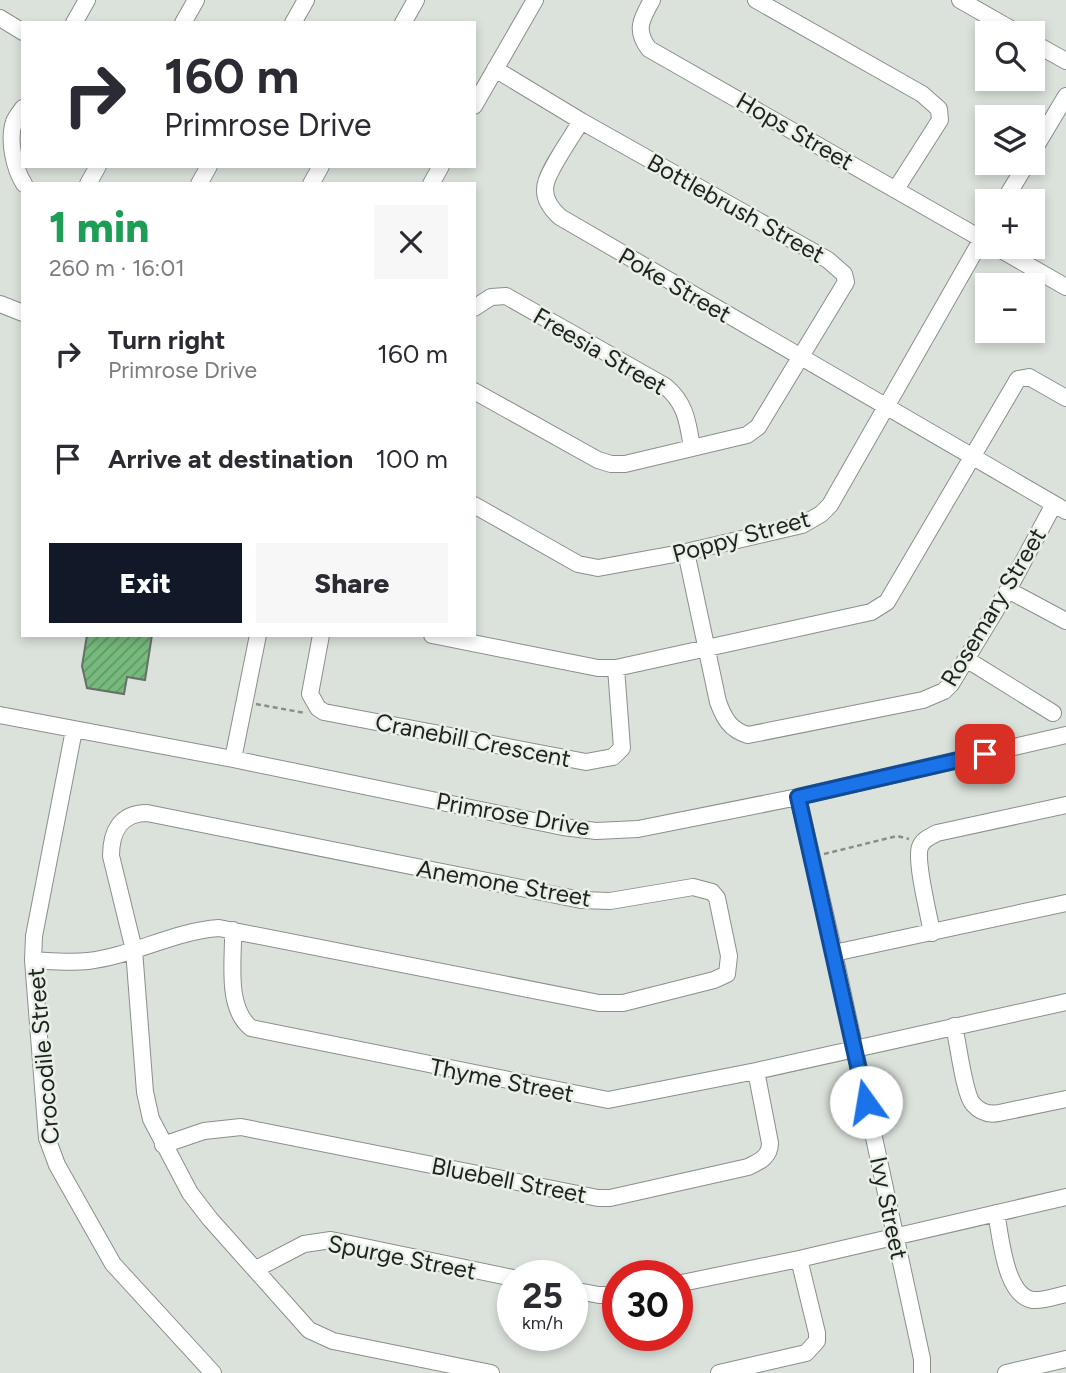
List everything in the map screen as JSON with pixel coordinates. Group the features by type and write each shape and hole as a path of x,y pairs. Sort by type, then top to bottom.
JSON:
{"street":[{"path":"75,21 87,0"},
{"path":"184,21 196,0"},
{"path":"294,21 306,0"},
{"path":"404,21 416,0"},
{"path":"476,102 535,0"},
{"name":"Hops Street","path":"652,0 640,21 641,35 649,49 975,232"},
{"path":"756,0 922,94 939,109 940,120 896,189"},
{"path":"960,0 997,21"},
{"path":"0,18 21,31"},
{"path":"1045,49 1066,61"},
{"name":"Bottlebrush Street","path":"476,392 598,460 611,464 625,464 747,435 758,427 846,282 844,274 837,266 581,121 495,69"},
{"path":"1045,131 1066,96"},
{"path":"21,111 14,122 12,142 17,171 23,182"},
{"name":"Poke Street","path":"581,121 546,182 546,199 551,209 560,217 800,358 972,454 1060,508"},
{"name":"Poppy Street","path":"476,506 588,567 607,568 802,525 830,505 976,259"},
{"name":"Hops Street","path":"1020,259 1066,287"},
{"name":"Freesia Street","path":"476,307 491,297 506,296 666,386 684,405 692,448"},
{"path":"0,304 21,312"},
{"path":"442,637 598,668 616,668 879,608 887,601 1018,379 1029,377 1066,398"},
{"name":"Rosemary Street","path":"686,552 724,718 735,729 748,735 923,700 944,691 1060,508"},
{"path":"1008,590 1066,621"},
{"path":"233,759 258,637"},
{"path":"318,708 310,694 321,637"},
{"path":"966,659 1053,713"},
{"name":"Cranebill Crescent","path":"318,708 324,712 596,762 613,757 622,748 616,668"},
{"name":"Primrose Drive","path":"0,715 233,759 563,827 596,831 638,829 798,797 1066,735"},
{"name":"Crocodile Street","path":"74,730 37,919 33,960 44,1104 51,1151 113,1264 212,1373"},
{"name":"Ivy Street","path":"798,797 922,1359 922,1373"},
{"path":"932,933 919,859 922,844 937,833 1066,805"},
{"name":"Anemone Street","path":"33,960 88,961 134,950 204,930 219,928 610,1004 714,981 727,974 729,968 717,898 703,888 693,887 611,901 581,900 147,813 138,813 119,822 111,843 113,867 134,950"},
{"path":"834,953 1066,902"},
{"name":"Thyme Street","path":"233,930 236,1004 245,1023 258,1031 608,1100 755,1071 1066,1002"},
{"path":"134,950 147,1105 163,1145 190,1193 210,1219 309,1330 324,1338 491,1373"},
{"path":"954,1026 969,1098 979,1110 999,1114 1066,1099"},
{"name":"Bluebell Street","path":"163,1145 204,1131 241,1128 598,1198 610,1198 748,1167 762,1159 770,1150 770,1143 755,1071"},
{"path":"693,1281 1066,1197"},
{"path":"996,1213 1008,1267 1018,1292 1037,1300 1066,1294"},
{"name":"Spurge Street","path":"256,1269 304,1244 331,1240 497,1275"},
{"path":"719,1373 806,1353 815,1345 817,1333 799,1259"},
{"path":"1006,1373 1066,1359"}],"path":[{"path":"244,702 306,713 318,708"},
{"path":"811,857 897,836 922,844"}],"building":[{"path":"87,637 152,637 145,680 127,677 124,694 87,688 82,666"}],"route":[{"path":"866,1102 798,797 985,754"}]}
